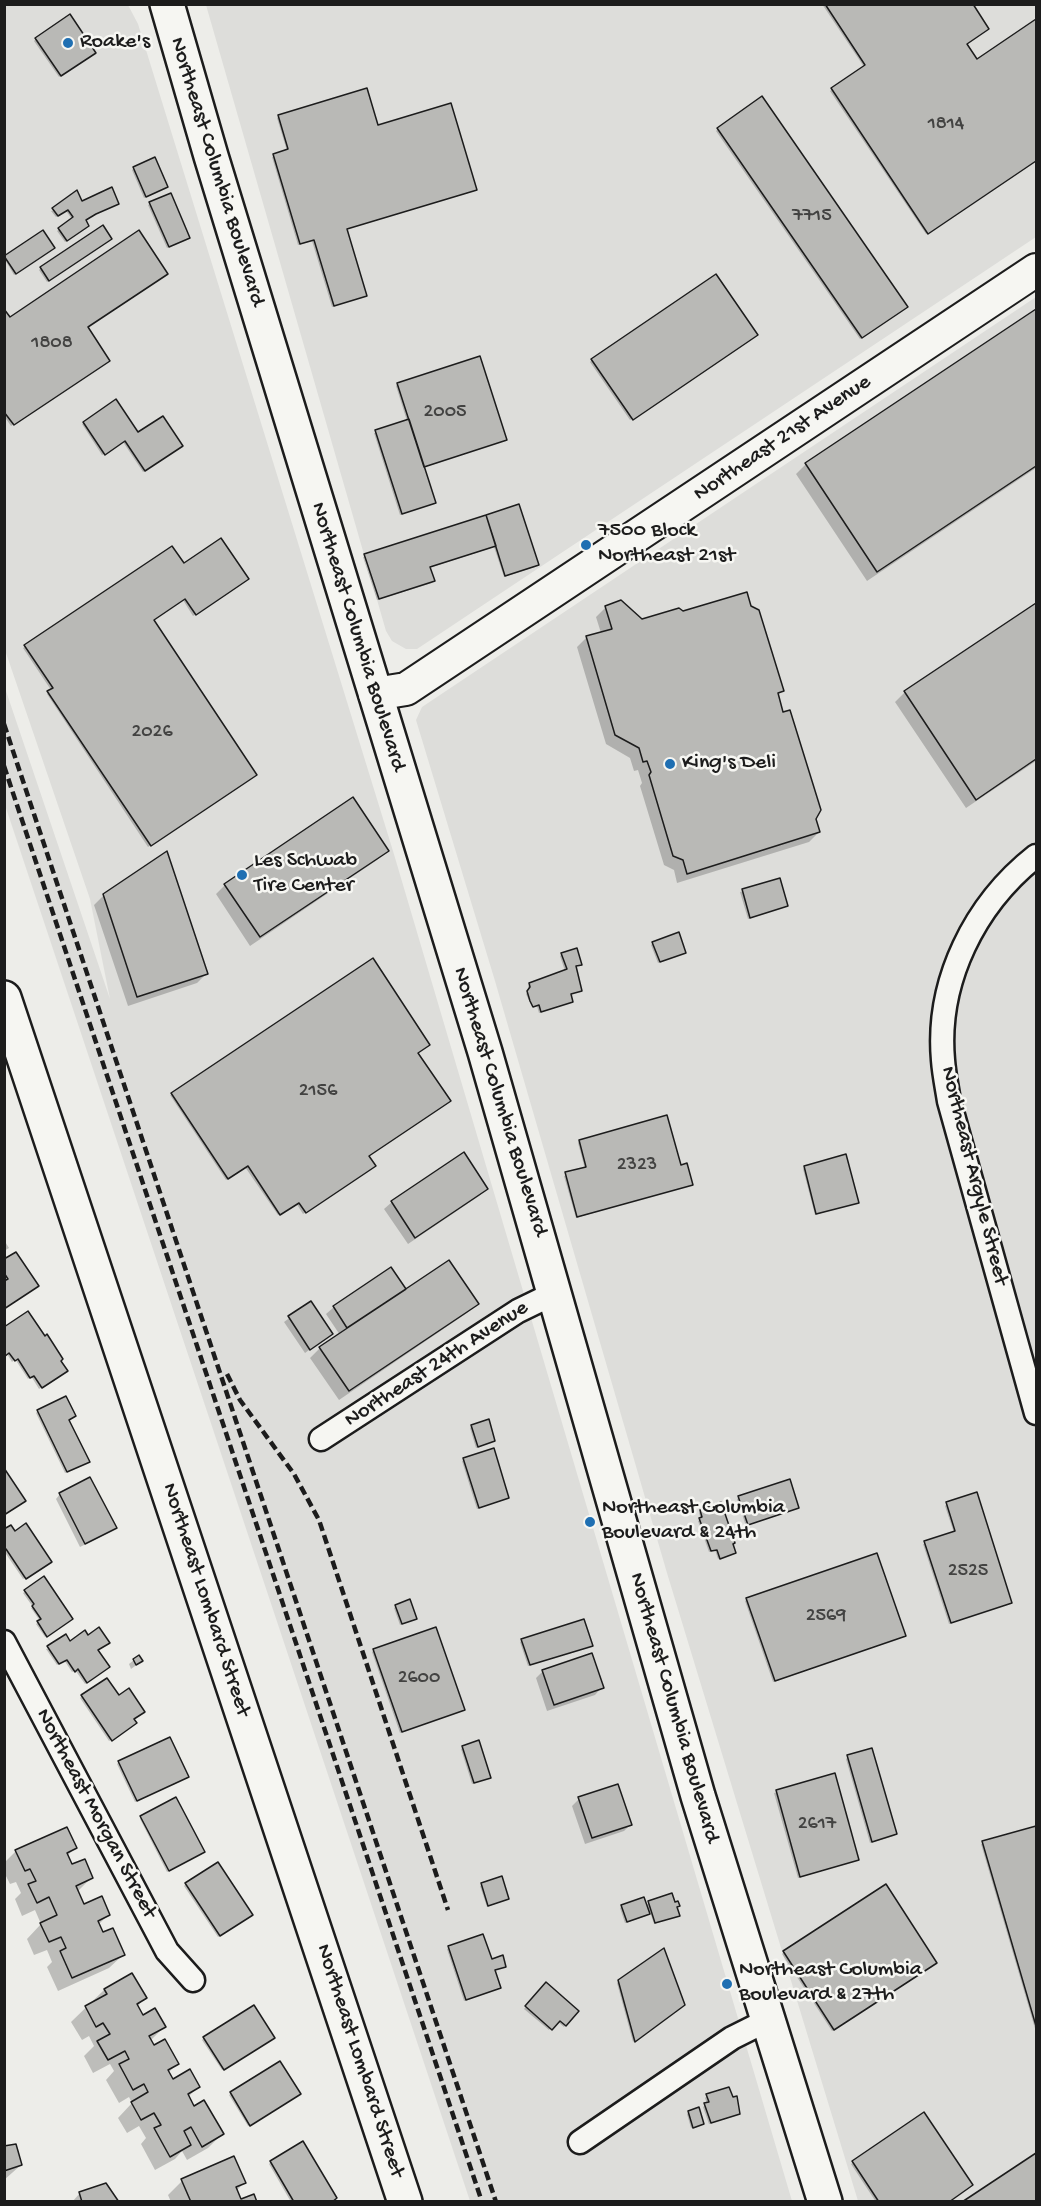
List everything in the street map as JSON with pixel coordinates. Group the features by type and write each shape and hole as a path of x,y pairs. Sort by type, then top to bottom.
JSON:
{"main road":[{"name":"Northeast Columbia Boulevard","path":"165,10 482,1043 660,1668 825,2202"},
{"name":"Northeast Lombard Street","path":"5,1000 405,2202"}],"street":[{"name":"Northeast 21st Avenue","path":"375,694 406,689 1036,270"},
{"name":"Northeast Argyle Street","path":"1036,856 1002,888 982,913 967,939 954,969 946,1001 943,1027 943,1060 949,1101 1036,1413"},
{"name":"Northeast 24th Avenue","path":"321,1440 518,1311 555,1293"},
{"name":"Northeast Morgan Street","path":"4,1642 167,1951 194,1980"},
{"path":"580,2142 732,2038 768,2020"}],"shaded area":[{"path":"4,5 128,5 138,24 393,851 792,2201 470,2201 5,805 4,685 110,999 90,899 5,650"},
{"path":"206,5 1036,5 1036,237 417,649 406,649 392,641 386,631"},
{"path":"1036,297 1036,2201 858,2201 667,1573 495,981 416,720 422,707"}],"building":[{"path":"825,4 973,4 989,29 967,44 977,59 1036,19 1036,161 928,234 831,88 865,65"},
{"path":"70,14 96,53 61,76 35,38"},
{"path":"367,88 378,125 451,103 477,190 347,229 367,296 334,306 314,240 300,244 273,154 288,149 278,115"},
{"path":"762,96 908,307 862,338 717,128"},
{"path":"155,157 168,187 146,197 133,167"},
{"path":"112,187 119,204 86,220 89,226 67,241 58,228 73,217 68,210 58,216 52,208 77,190 82,201"},
{"path":"171,193 190,238 169,247 149,202"},
{"path":"103,225 112,239 49,281 40,267"},
{"path":"43,230 55,248 16,274 4,256"},
{"path":"139,230 168,274 88,327 110,361 14,425 4,412 4,309 10,317"},
{"path":"716,274 758,335 633,420 591,359"},
{"path":"1036,309 1036,466 877,572 805,463"},
{"path":"480,356 507,440 424,467 397,383"},
{"path":"116,399 138,432 163,416 183,446 145,471 125,441 105,455 83,422"},
{"path":"409,419 436,503 402,514 375,430"},
{"path":"519,504 539,565 505,576 486,515"},
{"path":"486,515 496,546 430,567 435,581 379,599 364,554"},
{"path":"221,538 249,579 196,615 185,599 154,620 257,775 151,846 47,691 53,688 24,645 172,546 184,563"},
{"path":"747,592 751,606 759,610 784,691 778,693 783,712 790,710 821,810 816,819 820,832 687,874 683,860 673,856 647,761 643,762 639,748 615,735 586,636 612,629 605,606 621,600 642,619 679,608 683,611"},
{"path":"1036,603 1036,759 976,800 904,691"},
{"path":"353,797 389,851 260,937 224,884"},
{"path":"167,851 208,974 137,997 103,894"},
{"path":"780,878 788,906 750,918 742,889"},
{"path":"679,932 686,953 660,962 652,942"},
{"path":"577,948 582,965 576,966 582,991 571,994 573,1002 541,1012 539,1005 533,1007 527,991 530,987 529,983 567,969 561,953"},
{"path":"373,958 430,1045 418,1053 451,1101 369,1156 376,1166 306,1213 299,1203 280,1215 248,1166 228,1179 171,1093"},
{"path":"667,1115 681,1165 687,1163 693,1185 577,1217 565,1172 586,1167 579,1140"},
{"path":"464,1152 488,1189 415,1238 391,1201"},
{"path":"846,1154 859,1203 816,1214 804,1166"},
{"path":"16,1252 39,1286 4,1309 4,1281 8,1279 4,1273 4,1259"},
{"path":"449,1260 479,1304 349,1391 319,1347"},
{"path":"391,1267 406,1289 347,1328 333,1306"},
{"path":"311,1301 333,1334 310,1350 288,1316"},
{"path":"28,1311 45,1336 47,1334 68,1371 42,1388 34,1376 30,1378 18,1359 15,1361 9,1353 4,1357 4,1327"},
{"path":"66,1396 76,1416 69,1420 90,1462 67,1472 37,1410"},
{"path":"489,1419 495,1441 478,1447 471,1425"},
{"path":"494,1448 509,1498 479,1508 463,1458"},
{"path":"4,1468 26,1501 4,1515"},
{"path":"90,1477 117,1528 85,1544 59,1493"},
{"path":"790,1479 799,1508 748,1525 738,1496"},
{"path":"977,1492 1012,1603 951,1623 924,1541 955,1531 946,1502"},
{"path":"721,1502 735,1543 733,1544 736,1553 720,1559 717,1550 711,1551 699,1518 702,1517 700,1510"},
{"path":"26,1523 52,1562 26,1579 6,1549 4,1551 4,1529 11,1525 15,1531"},
{"path":"877,1553 906,1636 775,1681 746,1598"},
{"path":"44,1576 73,1619 47,1637 37,1621 41,1619 32,1606 34,1604 24,1590"},
{"path":"410,1599 417,1619 402,1624 395,1605"},
{"path":"584,1619 593,1646 530,1665 521,1639"},
{"path":"99,1627 110,1643 98,1650 110,1667 87,1683 78,1669 75,1672 67,1660 59,1664 47,1646 66,1634 70,1641 85,1630 88,1635"},
{"path":"436,1627 465,1710 402,1732 373,1649"},
{"path":"592,1653 604,1688 554,1705 542,1670"},
{"path":"139,1655 143,1661 136,1665 133,1659"},
{"path":"107,1678 119,1695 129,1688 145,1712 134,1719 137,1723 112,1741 81,1695"},
{"path":"170,1737 189,1777 137,1801 118,1761"},
{"path":"479,1740 491,1778 474,1783 462,1746"},
{"path":"872,1748 897,1834 872,1842 847,1755"},
{"path":"835,1773 859,1860 800,1877 776,1790"},
{"path":"618,1784 632,1825 592,1838 578,1797"},
{"path":"176,1797 205,1852 169,1871 140,1816"},
{"path":"1036,1826 1036,2026 982,1841"},
{"path":"67,1827 77,1848 67,1853 72,1864 85,1859 93,1878 76,1886 84,1904 102,1896 110,1915 98,1921 103,1932 113,1928 125,1955 72,1978 60,1951 66,1948 61,1937 49,1942 40,1923 57,1915 49,1897 37,1903 28,1884 36,1881 30,1869 25,1871 15,1850"},
{"path":"218,1862 253,1915 220,1936 185,1883"},
{"path":"502,1876 509,1899 488,1906 481,1883"},
{"path":"886,1884 937,1963 834,2030 783,1951"},
{"path":"672,1893 675,1902 678,1901 680,1906 677,1907 680,1916 655,1923 648,1901"},
{"path":"644,1897 650,1914 627,1922 621,1905"},
{"path":"483,1934 492,1959 503,1955 506,1967 495,1970 501,1988 466,2000 448,1946"},
{"path":"664,1948 685,2005 635,2042 618,1980"},
{"path":"132,1973 147,1998 137,2004 143,2015 155,2008 166,2027 149,2036 154,2045 165,2039 179,2064 168,2070 173,2079 190,2069 200,2087 188,2094 194,2106 204,2100 224,2134 202,2147 191,2127 184,2131 191,2145 170,2157 154,2128 161,2125 154,2113 141,2120 131,2102 148,2092 144,2084 133,2090 119,2064 129,2059 125,2051 108,2060 97,2041 110,2034 103,2023 96,2027 85,2006 107,1994 104,1989"},
{"path":"546,1982 579,2011 566,2026 560,2021 552,2030 525,2006"},
{"path":"254,2005 275,2038 224,2070 203,2037"},
{"path":"280,2061 301,2094 250,2126 230,2092"},
{"path":"729,2087 733,2097 737,2096 740,2114 711,2123 704,2103 709,2102 706,2094"},
{"path":"699,2107 704,2124 693,2128 688,2111"},
{"path":"924,2112 973,2185 949,2202 879,2202 852,2161"},
{"path":"303,2141 337,2198 332,2202 294,2202 270,2161"},
{"path":"16,2144 22,2165 4,2171 4,2146"},
{"path":"1036,2153 1036,2202 962,2202"},
{"path":"234,2156 246,2183 236,2187 241,2199 254,2194 257,2202 191,2202 181,2179"},
{"path":"106,2183 119,2202 82,2202 79,2192"}],"railway":[{"path":"4,724 496,2202"},
{"path":"4,766 482,2202"},
{"path":"227,1374 240,1400 294,1474 319,1520 448,1910"}],"place":[{"name":"Roake's","path":"68,43"},
{"name":"7500 Block Northeast 21st","path":"586,545"},
{"name":"King's Deli","path":"670,764"},
{"name":"Les Schwab Tire Center","path":"242,875"},
{"name":"Northeast Columbia Boulevard & 24th","path":"590,1522"},
{"name":"Northeast Columbia Boulevard & 27th","path":"727,1984"}]}
